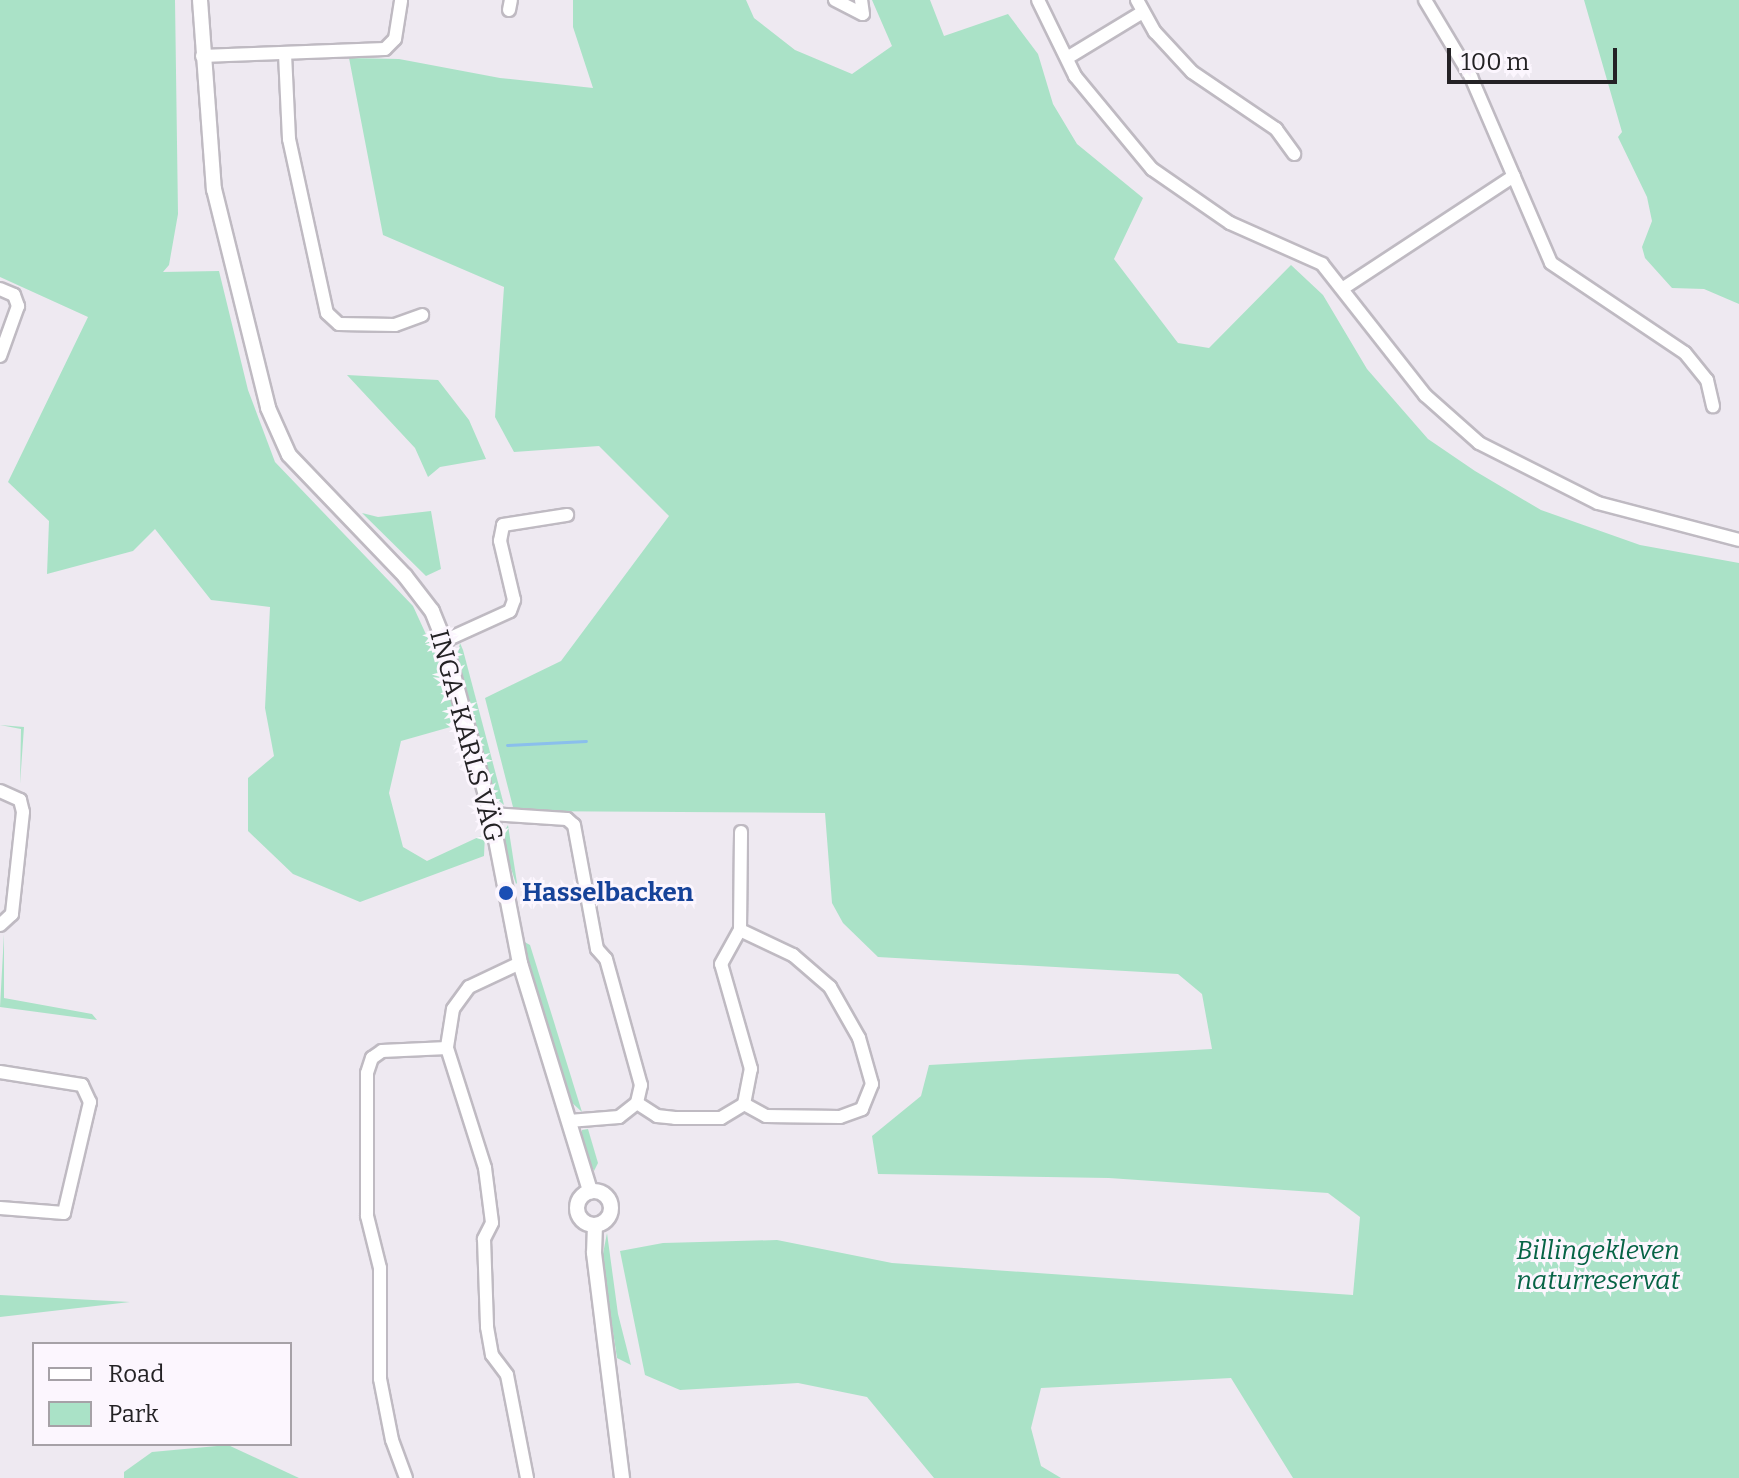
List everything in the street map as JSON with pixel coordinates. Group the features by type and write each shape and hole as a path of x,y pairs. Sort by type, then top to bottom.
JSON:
{"street":[{"name":"INGA-KARLS VÄG","path":"200,0 214,189 279,435 306,476 405,576 432,611 444,641 491,814 520,963 590,1191"},
{"path":"202,56 385,49 395,39 401,0"},
{"path":"842,1 863,14 861,0"},
{"path":"1038,0 1067,58 1112,125 1152,169 1230,223 1322,264 1345,287 1425,395 1479,443 1598,503 1739,540"},
{"path":"1137,0 1141,13 1192,72 1276,129 1294,154"},
{"path":"1425,0 1471,77 1551,263 1685,353 1707,380 1713,406"},
{"path":"1067,58 1141,13"},
{"path":"285,54 289,139 327,313 339,324 395,325 422,315"},
{"path":"1345,287 1514,176"},
{"path":"0,289 14,295 18,306 0,356"},
{"path":"444,641 510,611 514,600 500,541 503,525 567,515"},
{"path":"0,791 20,800 23,812 12,914 0,925"},
{"path":"491,814 567,819 574,825 597,949 606,959 639,1073 637,1103 619,1117 569,1121"},
{"path":"637,1103 657,1116 675,1118 721,1118 744,1104 751,1069 721,964 740,930 741,832"},
{"path":"740,930 793,955 830,987 859,1038 870,1071 870,1098 862,1109 840,1117 766,1116 744,1104"},
{"path":"520,963 469,987 453,1009 447,1048 485,1168 492,1223 484,1239 487,1327 492,1355 507,1375 527,1478"},
{"path":"406,1478 380,1379 380,1268 367,1216 367,1073 372,1058 382,1051 447,1048"},
{"path":"0,1072 82,1085 90,1102 64,1213 0,1208"},
{"path":"590,1191 604,1194 610,1201 611,1213 595,1225 577,1212 577,1203 590,1191"},
{"path":"595,1225 594,1253 622,1478"}],"green space":[{"path":"0,0 175,0 178,214 169,265 163,272 219,271 248,390 275,462 413,606 441,667 461,724 401,741 389,793 403,847 427,861 485,834 484,856 360,902 293,874 248,831 248,778 274,756 265,708 270,607 211,600 155,529 133,551 47,574 49,521 8,482 88,317 0,277"},
{"name":"Billingekleven naturreservat","path":"573,0 746,0 754,18 795,50 852,74 892,46 872,0 930,0 944,36 1008,14 1038,54 1053,104 1077,144 1143,198 1114,259 1178,343 1209,348 1291,265 1323,295 1367,369 1428,439 1475,471 1541,510 1640,545 1739,563 1739,1478 1293,1478 1231,1378 1041,1388 1031,1428 1041,1466 1061,1478 934,1478 867,1397 798,1383 680,1390 645,1375 620,1251 663,1243 777,1240 892,1263 1353,1295 1360,1217 1328,1193 1109,1178 878,1174 872,1136 921,1096 929,1065 1212,1049 1202,994 1178,974 878,957 843,923 832,903 825,813 514,811 485,698 561,661 669,516 599,446 514,452 495,417 504,287 383,235 349,58 399,59 500,78 593,88 573,27"},
{"path":"1584,0 1739,0 1739,304 1704,289 1672,288 1645,258 1642,247 1652,221 1647,197 1618,137 1622,132"},
{"path":"347,375 438,380 469,420 486,459 440,467 428,477 415,448"},
{"path":"431,511 441,569 426,576 362,513 378,517"},
{"path":"460,643 504,805 493,796 457,658"},
{"path":"0,725 24,727 20,784 21,729"},
{"path":"508,825 517,883 516,884 501,837"},
{"path":"4,934 4,998 92,1014 97,1020 0,1007"},
{"path":"521,940 530,945 582,1112 569,1100"},
{"path":"588,1129 598,1163 594,1171 581,1142 582,1130"},
{"path":"607,1233 618,1314 631,1365 617,1358 602,1259"},
{"path":"0,1295 130,1302 0,1317"},
{"path":"230,1446 299,1478 124,1478 124,1472 152,1452"}],"waterway":[{"path":"507,745 586,741"}],"place":[{"name":"Hasselbacken","path":"506,893"}]}
